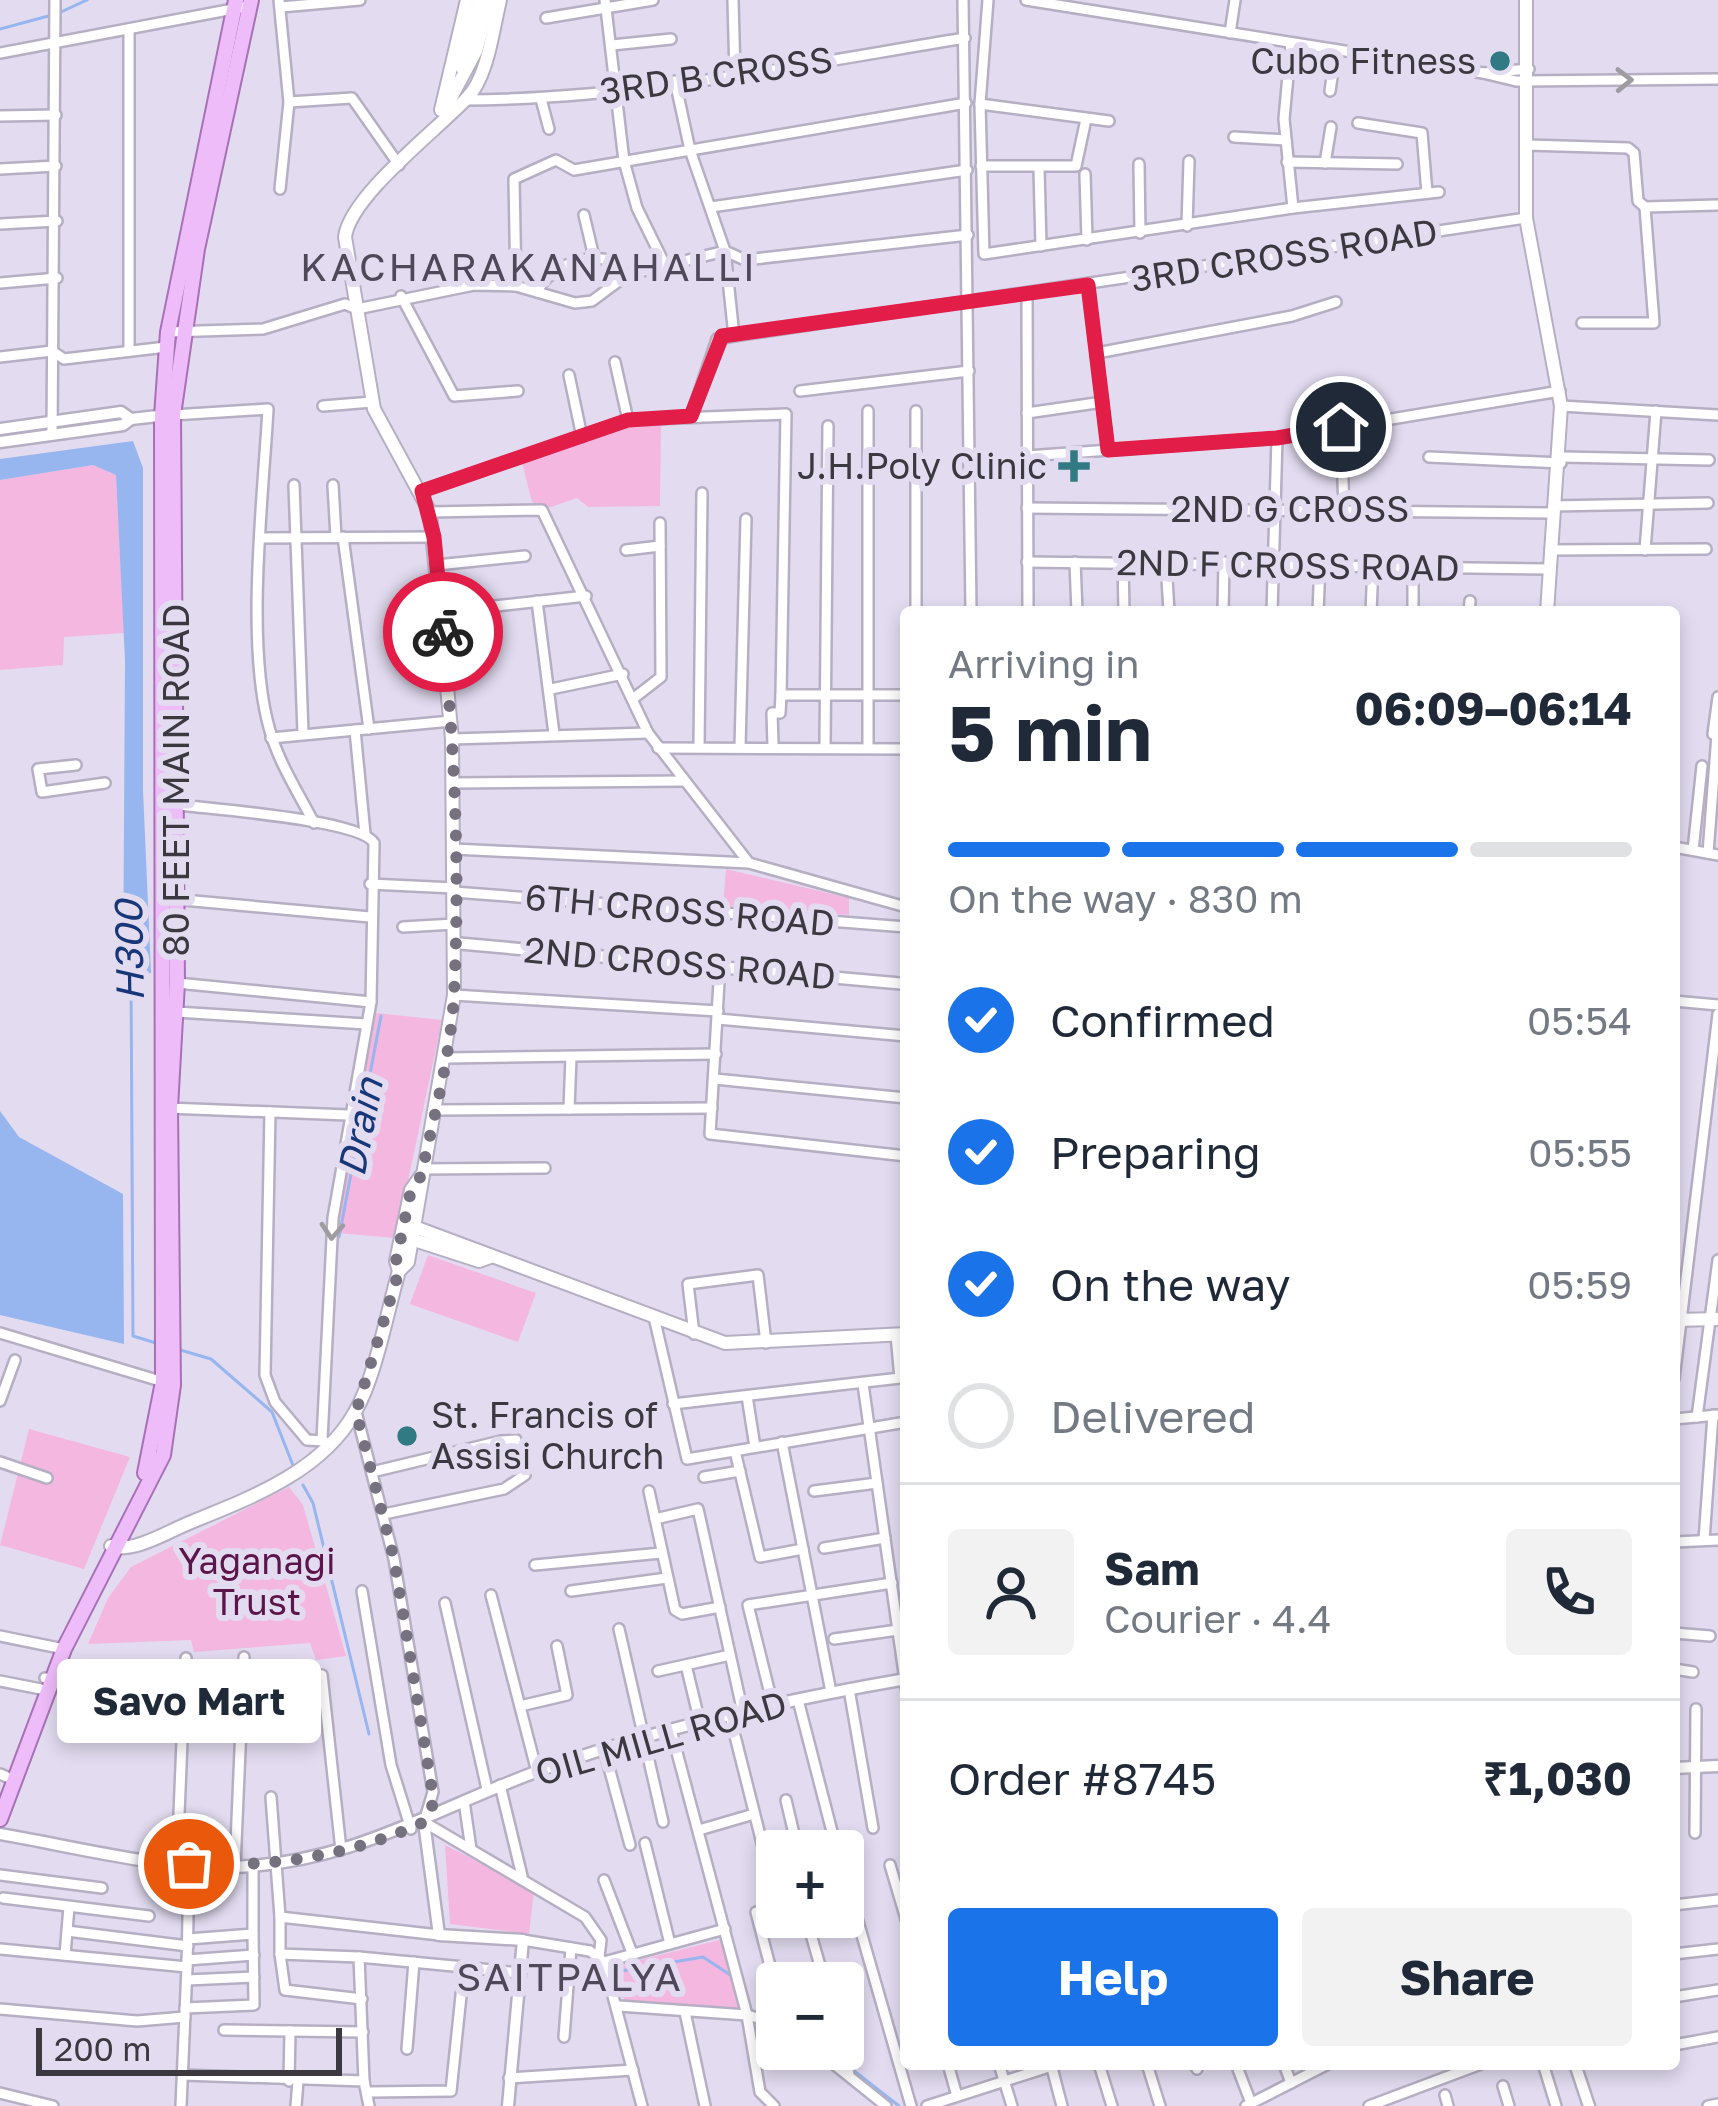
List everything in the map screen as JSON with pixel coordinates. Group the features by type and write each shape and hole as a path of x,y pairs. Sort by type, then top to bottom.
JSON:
{"main road":[{"path":"441,118 444,81 467,0"},
{"path":"461,93 479,0"},
{"path":"461,93 490,0"},
{"path":"114,1548 292,1476 356,1412 409,1232 411,1190 422,1172 436,1109 454,994 451,721 430,512 373,402 347,222 363,197 400,166 461,93 486,55 500,0"},
{"path":"1526,0 1526,218 1561,406 1562,460 1553,509 1546,606"},
{"name":"80 FEET MAIN ROAD","path":"0,1797 3,1776 45,1682 114,1548 148,1466 168,1383 167,415 173,337 243,3"},
{"name":"80 FEET MAIN ROAD","path":"167,415 173,337"},
{"name":"80 FEET MAIN ROAD","path":"165,1108 176,1012 171,982"},
{"path":"409,1232 479,1261 490,1257 725,1343 900,1335"},
{"path":"1680,1320 1713,1320"},
{"name":"80 FEET MAIN ROAD","path":"0,1819 45,1682"}],"street":[{"path":"52,428 57,278 55,0"},
{"path":"280,189 290,102 280,4 361,0"},
{"path":"546,18 606,4 653,0"},
{"path":"733,0 735,76"},
{"path":"963,0 971,606"},
{"path":"988,0 980,104 985,254 1293,208 1433,193 1422,133 1358,123"},
{"path":"1026,0 1484,73 1718,79"},
{"path":"1121,16 1124,0"},
{"path":"1230,33 1235,0"},
{"path":"0,53 243,3"},
{"path":"606,4 624,161 637,208 666,267"},
{"path":"129,28 129,351"},
{"name":"3RD B CROSS","path":"461,93 541,99 735,76 965,38"},
{"path":"612,45 670,39"},
{"path":"1291,43 1286,140 1293,208"},
{"path":"1330,91 1336,50"},
{"path":"675,81 690,151 725,251 734,336 717,339 691,416"},
{"path":"290,102 352,98 400,166"},
{"path":"541,99 549,130"},
{"path":"516,286 514,179 556,160 574,170 966,103"},
{"path":"980,104 1109,121"},
{"path":"0,116 56,115"},
{"path":"981,166 1039,170 1081,163 1086,118"},
{"path":"1325,163 1331,127"},
{"path":"1234,137 1286,140"},
{"path":"1527,145 1628,148 1634,153 1638,201 1645,207 1718,205"},
{"path":"1187,226 1190,161"},
{"path":"1287,162 1396,164"},
{"path":"1139,164 1140,233"},
{"path":"0,169 56,166"},
{"path":"711,207 967,170"},
{"path":"1039,170 1041,246"},
{"path":"1085,174 1087,240"},
{"path":"1582,323 1654,323 1645,207"},
{"path":"584,215 594,257"},
{"name":"3RD CROSS ROAD","path":"734,336 1526,218"},
{"path":"0,224 57,221"},
{"path":"0,357 52,351 64,359 129,351 173,337 262,328 345,304 356,309 401,296 474,285 516,286 575,303 592,301 619,279 725,251 745,260 968,235"},
{"path":"537,292 550,272 594,257 609,260 619,279"},
{"path":"0,283 57,278"},
{"path":"1088,285 1108,450"},
{"path":"1027,294 1028,606"},
{"path":"401,296 454,396 518,391"},
{"path":"1097,353 1292,316 1336,302"},
{"path":"615,362 628,420"},
{"path":"800,391 969,371"},
{"path":"569,375 582,437"},
{"path":"1027,456 1277,438 1560,391"},
{"path":"772,746 772,713 780,713 781,695 785,397"},
{"path":"323,406 373,402"},
{"path":"1027,413 1103,402"},
{"path":"1561,406 1718,415"},
{"path":"0,442 122,412 130,419 268,409 260,538 262,686 272,738 314,823"},
{"path":"1645,550 1657,410"},
{"path":"868,411 868,746"},
{"path":"916,411 916,606"},
{"path":"422,491 628,420 786,414"},
{"path":"825,745 828,426"},
{"path":"1341,427 1344,508"},
{"path":"0,430 52,428"},
{"path":"1272,606 1277,438"},
{"path":"1429,457 1709,460"},
{"path":"294,485 303,733"},
{"path":"333,485 368,729"},
{"path":"699,746 702,493"},
{"name":"2ND G CROSS","path":"1027,508 1553,509 1708,502"},
{"path":"430,512 542,510 648,733 749,863"},
{"path":"740,746 746,519"},
{"path":"634,698 661,676 660,524"},
{"path":"260,538 434,537"},
{"path":"626,550 660,546"},
{"path":"1550,550 1706,549"},
{"path":"437,565 525,556"},
{"name":"2ND F CROSS ROAD","path":"1027,562 1549,569"},
{"path":"1076,562 1077,606"},
{"path":"1123,562 1124,606"},
{"path":"1166,562 1169,606"},
{"path":"1223,606 1224,562"},
{"path":"1318,606 1320,563"},
{"path":"1371,606 1373,565"},
{"path":"1413,566 1413,606"},
{"path":"441,612 586,596"},
{"path":"537,601 554,734"},
{"path":"551,688 623,674"},
{"path":"781,695 900,694"},
{"path":"1680,848 1713,854 1718,736 1713,734 1718,698"},
{"path":"272,738 451,721"},
{"path":"355,730 365,834"},
{"path":"452,739 648,733"},
{"path":"658,748 900,749"},
{"path":"76,764 38,770 42,792 105,783"},
{"path":"1693,850 1702,766"},
{"path":"454,783 683,781"},
{"path":"168,804 314,823 365,834 374,843 371,1002 333,1218 325,1441 307,1441 275,1402 265,1375 270,1112"},
{"path":"454,849 749,863 900,905"},
{"name":"6TH CROSS ROAD","path":"370,884 900,927"},
{"path":"168,898 370,917"},
{"path":"403,927 454,924"},
{"name":"2ND CROSS ROAD","path":"454,943 900,983"},
{"path":"720,965 710,1134 900,1155"},
{"path":"171,982 371,1002"},
{"path":"454,994 900,1035"},
{"path":"1680,1002 1718,1010 1680,1290"},
{"path":"176,1012 365,1024"},
{"path":"447,1058 716,1054"},
{"path":"569,1109 571,1057"},
{"path":"715,1079 900,1097"},
{"path":"165,1108 348,1115"},
{"path":"436,1109 712,1108"},
{"path":"422,1172 544,1168"},
{"path":"1697,1417 1718,1260"},
{"path":"694,1334 688,1284 758,1276 766,1343"},
{"path":"654,1317 687,1459 900,1423"},
{"path":"0,1333 168,1383"},
{"path":"0,1402 15,1360"},
{"path":"673,1404 900,1378"},
{"path":"863,1384 900,1643"},
{"path":"748,1396 755,1447"},
{"path":"356,1412 384,1514 433,1792 424,1822 439,1935"},
{"path":"1680,1418 1715,1415 1704,1540"},
{"path":"373,1472 501,1442 516,1441 523,1452 525,1475 504,1490 384,1514"},
{"path":"782,1442 831,1692"},
{"path":"735,1450 760,1557 803,1549"},
{"path":"0,1462 47,1478"},
{"path":"704,1477 740,1471"},
{"path":"814,1490 877,1483"},
{"path":"649,1491 676,1612 720,1607"},
{"path":"655,1520 698,1509 730,1655 758,1830"},
{"path":"824,1548 885,1538"},
{"path":"1680,1542 1718,1540"},
{"path":"535,1565 662,1553"},
{"path":"571,1592 667,1578"},
{"path":"772,1706 748,1605 892,1583"},
{"path":"362,1591 391,1765 411,1828"},
{"path":"491,1595 537,1772"},
{"path":"446,1603 487,1789"},
{"path":"619,1629 663,1822"},
{"path":"834,1640 898,1630"},
{"path":"1680,1634 1710,1636"},
{"path":"0,1636 61,1647"},
{"path":"520,1706 567,1695 557,1646"},
{"path":"658,1671 730,1655"},
{"path":"181,2106 188,1942 183,1863 186,1658"},
{"path":"235,1867 244,1658"},
{"path":"686,1664 700,1723"},
{"path":"1680,1670 1693,1672"},
{"path":"322,1675 341,1850"},
{"path":"0,1681 129,1691"},
{"name":"OIL MILL ROAD","path":"0,1834 183,1863 235,1867 277,1862 341,1850 411,1828 487,1789 640,1736 831,1692 900,1683"},
{"path":"849,1689 874,1828"},
{"path":"184,1692 243,1691"},
{"path":"798,1700 832,1830"},
{"path":"1695,1833 1696,1709"},
{"path":"671,1730 747,2014 760,2092 774,2106"},
{"path":"604,1749 630,1845"},
{"path":"1680,1768 1718,1766"},
{"path":"500,1784 521,1876"},
{"path":"271,1796 285,1990 362,1999"},
{"path":"786,1800 794,1830"},
{"path":"464,1801 471,1849"},
{"path":"699,1830 754,1814"},
{"path":"424,1822 585,1917 601,1940 642,2106"},
{"path":"644,1843 670,1944"},
{"path":"0,2009 137,2021 254,2006 253,1864"},
{"path":"890,1865 900,1884"},
{"path":"0,1875 102,1888"},
{"path":"604,1880 632,1953"},
{"path":"3,1898 149,1916"},
{"path":"1680,1902 1718,1900"},
{"path":"65,1955 69,1906"},
{"path":"280,1917 523,1940 602,1959 724,1929"},
{"path":"67,1930 188,1942 253,1934"},
{"path":"863,1938 900,2068"},
{"path":"508,2106 523,1940"},
{"path":"0,1948 187,1964 254,1954"},
{"path":"564,2037 571,1948"},
{"path":"1680,1953 1718,1949"},
{"path":"280,1954 518,1973"},
{"path":"359,1957 369,2106"},
{"path":"407,2049 414,1962"},
{"path":"453,2090 464,1966"},
{"path":"187,1980 254,1977"},
{"path":"1680,1996 1718,1990"},
{"path":"619,2006 756,2017"},
{"path":"685,2012 705,2106"},
{"path":"224,2030 363,2032"},
{"path":"290,2031 296,2106"},
{"path":"1680,2044 1718,2037"},
{"path":"509,2078 633,2070"},
{"path":"844,2070 886,2106"},
{"path":"901,2070 911,2106"},
{"path":"950,2070 957,2096"},
{"path":"1001,2070 1012,2106"},
{"path":"927,2106 1037,2070"},
{"path":"1055,2070 1062,2106"},
{"path":"1101,2070 1112,2106"},
{"path":"1150,2070 1160,2106"},
{"path":"1238,2070 1249,2105 1316,2070"},
{"path":"1286,2070 1291,2083"},
{"path":"1369,2106 1465,2070"},
{"path":"1545,2070 1556,2106"},
{"path":"1578,2070 1586,2105"},
{"path":"183,2075 364,2080"},
{"path":"1503,2086 1509,2106"},
{"path":"370,2092 470,2089"},
{"path":"0,2093 53,2106"},
{"path":"1708,2106 1718,2104"}],"green space":[{"path":"661,421 660,506 588,507 577,498 548,508 532,502 522,463 622,428"},
{"path":"93,465 116,475 124,633 64,637 63,665 0,670 0,480"},
{"path":"726,869 849,898 849,915 723,905"},
{"path":"376,1013 442,1020 396,1238 336,1233"},
{"path":"428,1255 536,1293 518,1342 410,1304"},
{"path":"29,1429 130,1457 84,1569 0,1545"},
{"name":"Yaganagi Trust","path":"289,1487 303,1505 346,1656 316,1660 310,1643 194,1652 191,1640 88,1644 108,1598 131,1567"},
{"path":"445,1845 534,1890 529,1934 450,1924"},
{"path":"723,1939 739,2010 624,2000 616,1966"}],"water":[{"path":"133,441 143,468 143,790 151,973 123,975 125,661 116,475 93,465 0,480 0,459"},
{"path":"0,1111 19,1137 123,1194 124,1344 0,1315"}],"waterway":[{"name":"Drain","path":"61,12 87,0"},
{"name":"Drain","path":"0,29 52,15"},
{"name":"H300","path":"131,973 133,1336 156,1343"},
{"name":"Drain","path":"339,1237 381,1016"},
{"name":"H300","path":"177,1349 211,1359 272,1412 294,1468"},
{"name":"H300","path":"303,1485 313,1503 369,1734"},
{"name":"H300","path":"621,1971 703,1957 732,1976"},
{"name":"H300","path":"853,2070 899,2106"}],"way so far":[{"path":"189,1864 235,1867 341,1850 424,1822 434,1802 394,1559 356,1412 399,1271 396,1261 411,1190 421,1176 447,1058 454,994 454,783 443,632"}],"place":[{"name":"Cubo Fitness","path":"1500,61"},
{"name":"J.H.Poly Clinic","path":"1074,466"},
{"name":"St. Francis of Assisi Church","path":"407,1436"},
{"name":"Savo Mart","path":"189,1864"}],"district":[{"name":"KACHARAKANAHALLI","path":"529,267"},
{"name":"SAITPALYA","path":"570,1977"}],"route":[{"path":"443,632 434,537 422,491 628,420 691,416 722,336 1088,285 1108,450 1277,438 1341,427"}]}
